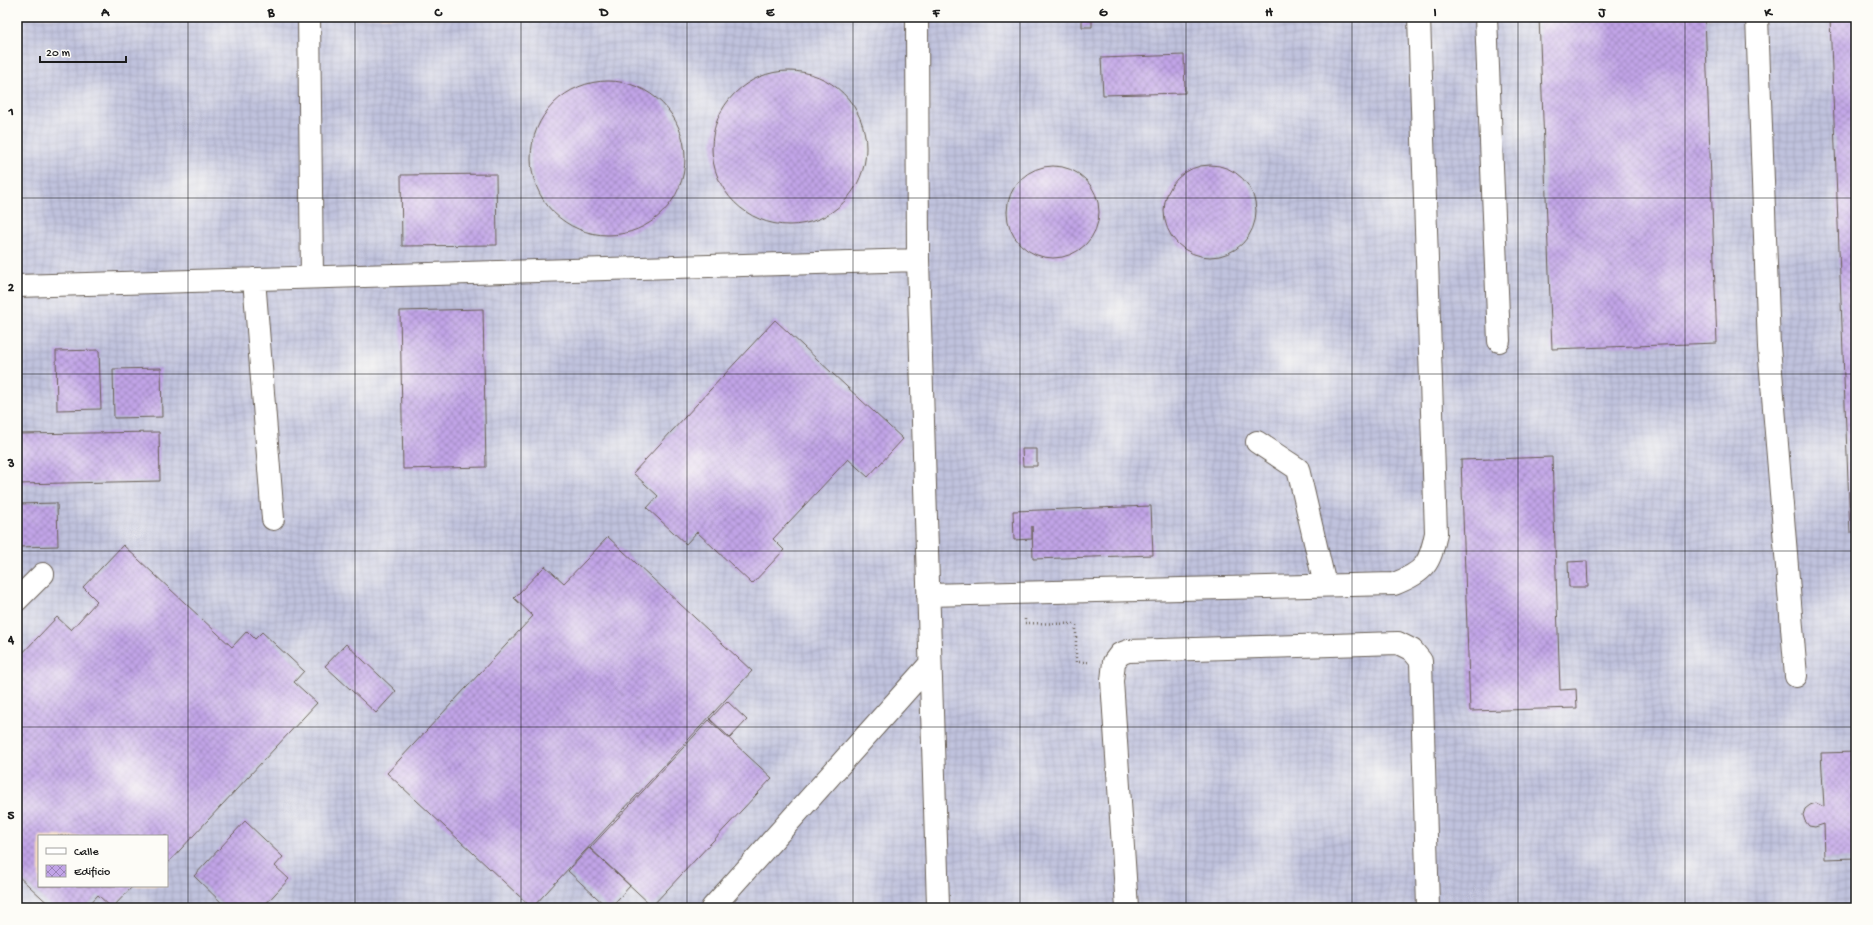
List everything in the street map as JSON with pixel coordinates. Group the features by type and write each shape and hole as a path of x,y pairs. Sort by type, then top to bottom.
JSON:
{"lane":[{"path":"308,17 312,277"},
{"path":"917,17 918,260 938,897 937,908"},
{"path":"928,595 1394,584 1412,577 1426,565 1432,553 1436,532 1418,17"},
{"path":"1486,17 1499,341"},
{"path":"1757,17 1769,347 1796,676"},
{"path":"17,286 918,260"},
{"path":"254,279 273,519"},
{"path":"1257,442 1298,469 1325,585"},
{"path":"17,600 43,574"},
{"path":"1127,908 1112,681 1114,662 1120,654 1128,652 1398,643 1412,650 1421,661 1428,908"},
{"path":"712,908 930,664"}],"path":[{"path":"1025,592 1025,623 1076,624 1076,662 1114,662"}],"shaded area":[{"path":"17,17 1856,17 1856,908 17,908"}],"building":[{"path":"1082,17 1092,17 1092,27 1082,27"},
{"path":"1539,17 1705,17 1717,343 1552,349"},
{"path":"1856,17 1856,532 1850,532 1830,18"},
{"path":"1184,55 1185,93 1103,95 1101,58"},
{"path":"781,71 797,71 819,77 844,93 860,118 865,133 865,163 860,178 844,203 832,212 811,222 797,225 781,225 767,222 753,216 740,208 729,197 715,170 712,156 712,140 715,126 721,112 729,99 740,88 767,74"},
{"path":"600,81 616,81 638,87 663,103 679,128 684,143 684,173 679,188 663,213 651,222 630,232 616,235 600,235 586,232 572,226 559,218 548,207 534,180 531,166 531,150 534,136 540,122 548,109 559,98 586,84"},
{"path":"1210,165 1228,168 1243,178 1253,193 1256,211 1253,229 1243,244 1228,254 1210,257 1192,254 1177,244 1167,229 1164,211 1167,193 1177,178 1192,168"},
{"path":"1053,166 1071,169 1086,179 1096,194 1099,212 1096,230 1086,245 1071,255 1053,258 1035,255 1020,245 1010,230 1007,212 1010,194 1020,179 1035,169"},
{"path":"496,174 497,245 402,246 401,175"},
{"path":"483,309 486,467 403,469 400,311"},
{"path":"775,320 903,439 868,477 848,459 773,539 784,550 752,584 697,532 686,544 647,508 658,496 633,473"},
{"path":"99,350 101,409 57,410 56,351"},
{"path":"161,368 162,417 114,418 113,369"},
{"path":"159,432 160,481 17,484 17,434"},
{"path":"1022,449 1037,449 1037,466 1023,466"},
{"path":"1552,457 1560,690 1576,689 1577,708 1470,711 1461,460"},
{"path":"57,503 58,546 17,547 17,504"},
{"path":"1151,506 1153,555 1033,559 1032,526 1032,539 1014,540 1013,511"},
{"path":"608,537 752,671 532,908 387,773 533,616 514,598 545,566 564,583"},
{"path":"123,545 232,647 247,631 255,639 262,632 304,671 294,682 317,703 168,863 168,835 38,835 38,887 132,887 112,908 98,895 86,908 53,908 17,875 17,659 57,617 71,630 97,601 83,587"},
{"path":"1587,561 1588,587 1569,587 1568,562"},
{"path":"346,644 396,691 376,713 325,666"},
{"path":"727,701 747,720 730,738 710,719"},
{"path":"709,720 772,778 652,906 590,848"},
{"path":"1856,752 1856,858 1825,859 1824,824 1815,827 1809,826 1803,815 1805,809 1810,805 1816,803 1824,807 1821,753"},
{"path":"245,821 283,857 275,866 289,879 262,908 241,908 238,906 236,908 227,908 194,876"},
{"path":"589,848 630,886 610,908 608,908 568,871"}]}
